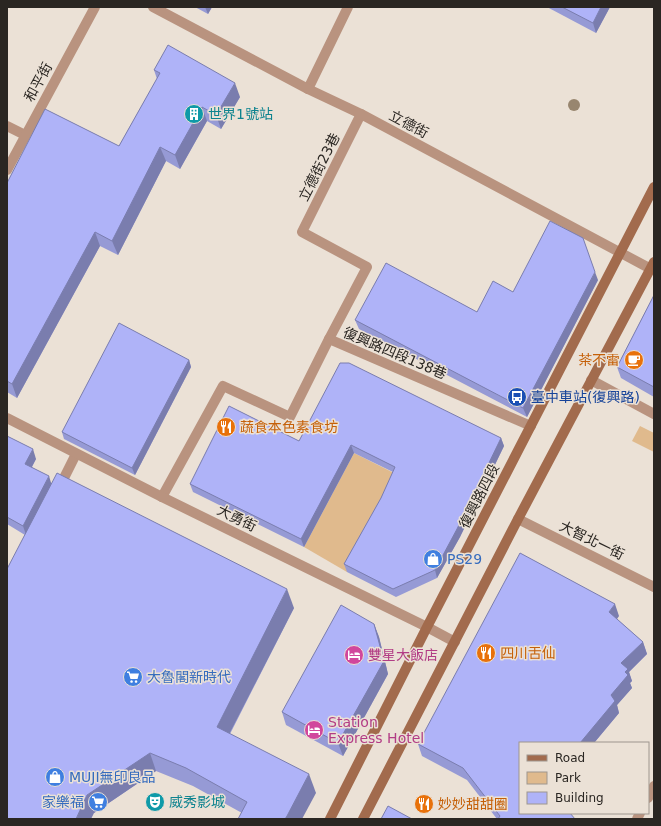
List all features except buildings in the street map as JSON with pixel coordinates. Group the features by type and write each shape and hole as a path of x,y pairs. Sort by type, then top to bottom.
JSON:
{"main road":[{"name":"復興路四段","path":"330,819 654,188"},
{"path":"363,819 518,519 652,266"}],"street":[{"name":"和平街","path":"7,170 95,7"},
{"name":"立德街","path":"153,7 361,114 620,253 652,266"},
{"path":"308,88 348,7"},
{"name":"立德街23巷","path":"329,340 368,267 302,232 361,114"},
{"path":"7,126 25,135"},
{"name":"復興路四段138巷","path":"162,497 223,386 290,417 329,340 531,426"},
{"path":"591,380 654,414"},
{"name":"大勇街","path":"7,418 76,454 428,627 455,642"},
{"path":"54,496 76,454"},
{"name":"大智北一街","path":"518,519 654,586"},
{"path":"649,796 654,786"}],"green space":[{"path":"640,426 654,433 654,452 632,441"},
{"path":"354,453 398,475 347,572 304,547"}],"place":[{"name":"世界1號站","path":"194,114"},
{"name":"茶不雷","path":"634,360"},
{"name":"臺中車站(復興路)","path":"517,397"},
{"name":"蔬食本色素食坊","path":"226,427"},
{"name":"PS29","path":"433,559"},
{"name":"四川舌仙","path":"486,653"},
{"name":"雙星大飯店","path":"354,655"},
{"name":"大魯閣新時代","path":"133,677"},
{"name":"Station Express Hotel","path":"314,730"},
{"name":"MUJI無印良品","path":"55,777"},
{"name":"家樂福","path":"98,802"},
{"name":"威秀影城","path":"155,802"},
{"name":"妙妙甜甜圈","path":"424,804"}]}
